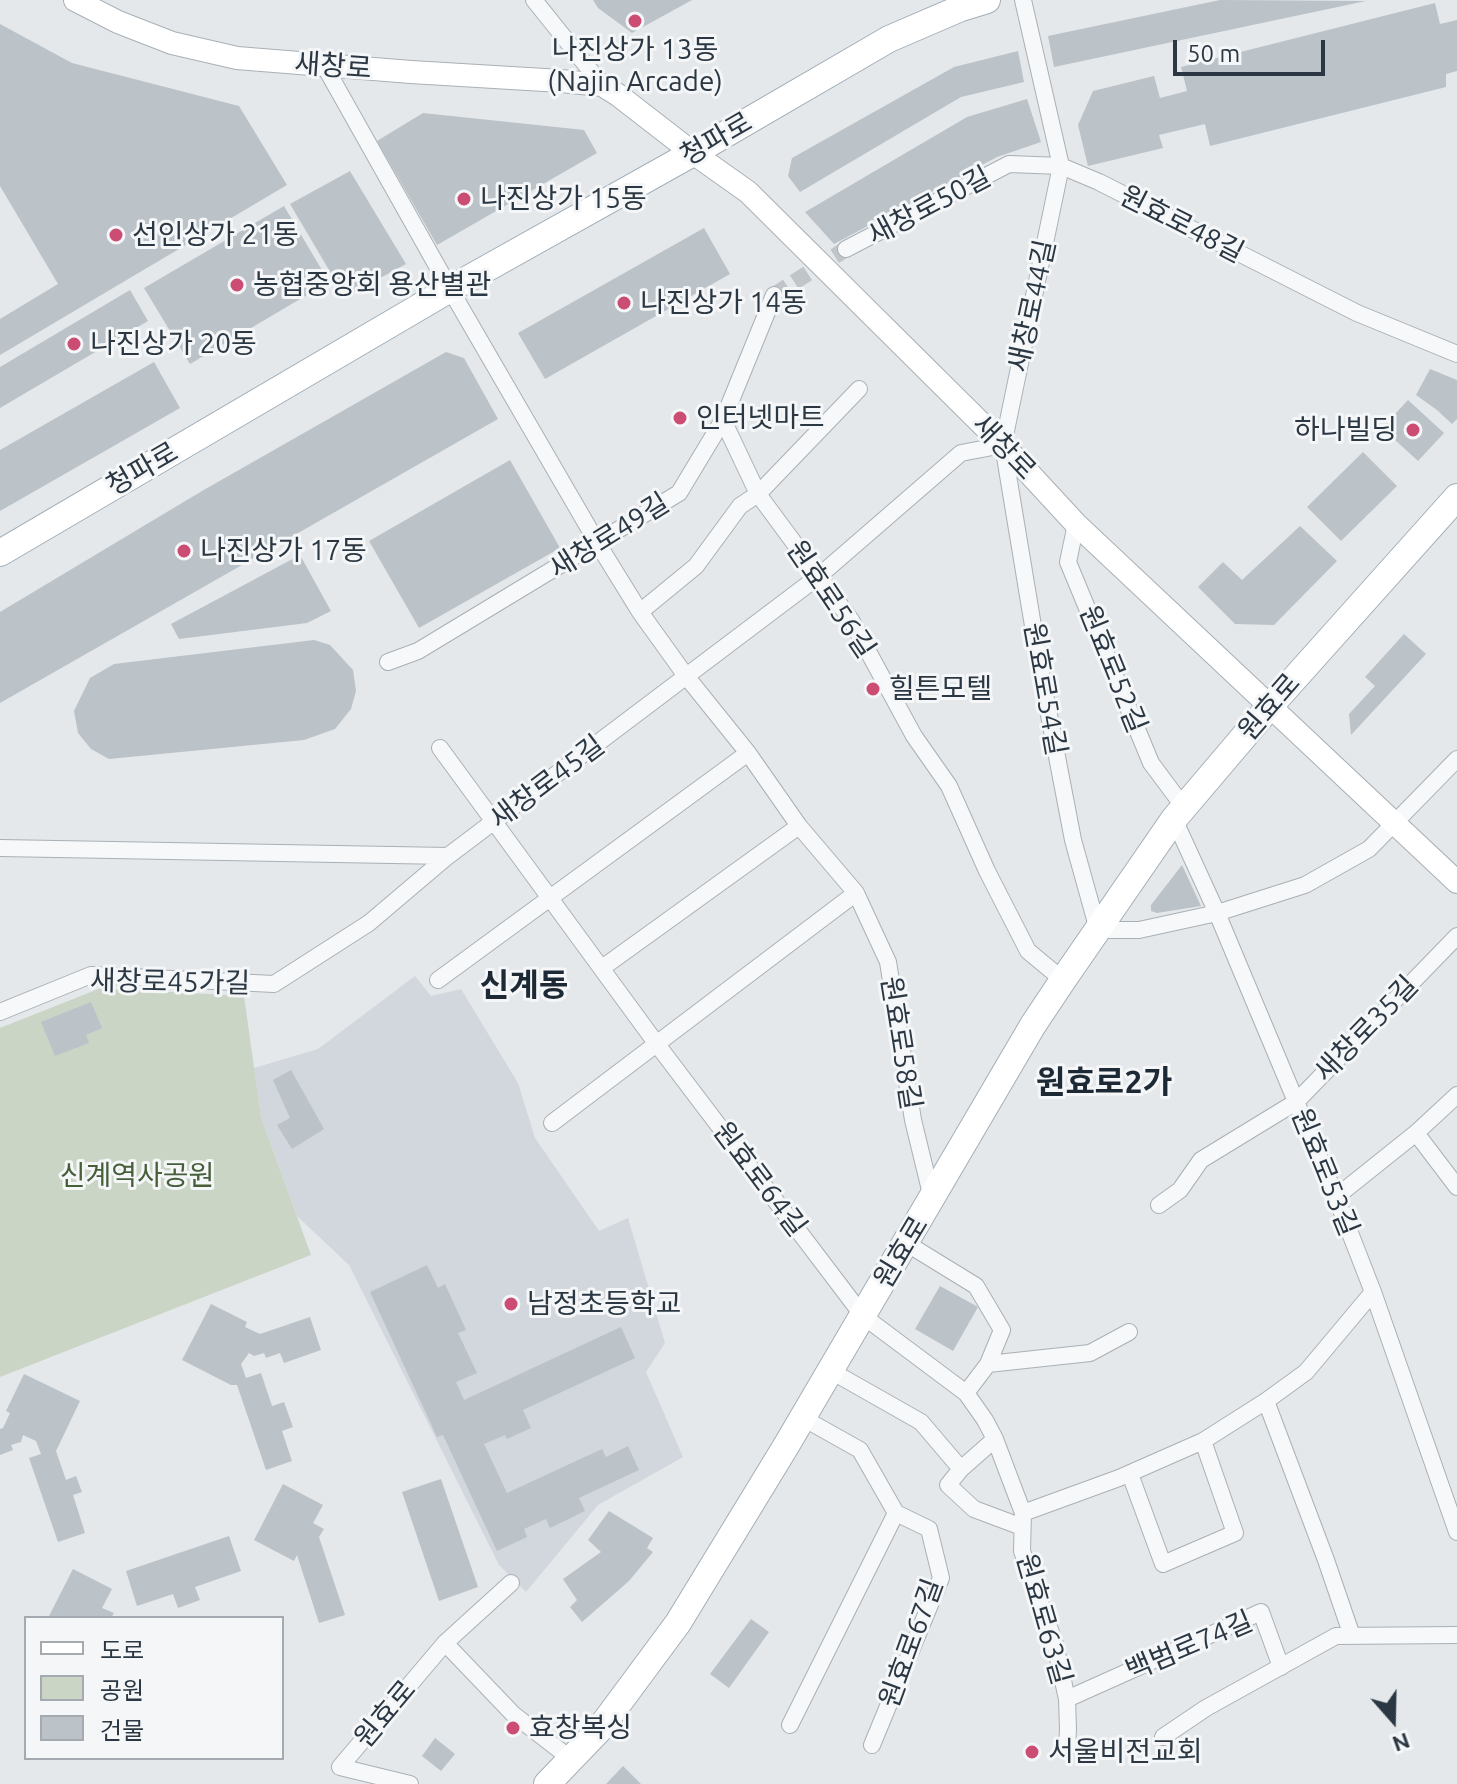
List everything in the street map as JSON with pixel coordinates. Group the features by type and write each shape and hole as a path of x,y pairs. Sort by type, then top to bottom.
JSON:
{"main road":[{"name":"새창로","path":"75,0 118,22 172,43 237,58 602,85 634,105 650,121 748,192 1003,445 1076,524 1457,882"},
{"name":"청파로","path":"0,553 450,289 889,39 987,0"},
{"name":"원효로","path":"547,1784 598,1731 678,1623 831,1371 1033,1025 1178,813 1457,497"}],"street":[{"name":"새창로","path":"534,0 602,85"},
{"path":"1023,0 1061,166"},
{"path":"324,65 598,544 640,612 686,676"},
{"name":"새창로50길","path":"846,249 1009,164 1061,166"},
{"name":"원효로48길","path":"1061,166 1099,182 1357,313 1457,354"},
{"name":"새창로44길","path":"1003,445 1061,166"},
{"name":"새창로49길","path":"388,662 418,651 679,493 723,420 774,295"},
{"path":"640,612 696,566 740,506 758,494 859,389"},
{"name":"원효로56길","path":"723,420 758,494 851,620 914,736 949,786 987,871 1028,951 1063,980"},
{"name":"새창로45길","path":"448,856 819,576 961,453 1003,445"},
{"name":"원효로54길","path":"1003,445 1040,668 1073,840 1098,930"},
{"name":"원효로52길","path":"1076,524 1068,562 1151,763 1178,813"},
{"name":"원효로58길","path":"686,676 748,753 799,826 856,893 888,962 913,1120 932,1199"},
{"name":"원효로64길","path":"440,748 656,1043 863,1316"},
{"path":"438,980 748,753"},
{"path":"1098,930 1139,930 1217,913 1305,885 1369,849 1457,759"},
{"name":"원효로53길","path":"1178,813 1373,1292 1457,1532"},
{"path":"602,968 799,826"},
{"path":"0,848 448,856"},
{"name":"새창로45가길","path":"0,1012 91,975 274,984 369,923 448,856"},
{"path":"552,1123 856,893"},
{"name":"새창로35길","path":"1159,1205 1180,1190 1201,1160 1296,1102 1457,936"},
{"path":"1336,1197 1416,1133 1457,1095"},
{"path":"1416,1133 1457,1187"},
{"path":"906,1243 976,1286 1002,1330 988,1364 966,1393"},
{"path":"995,1439 948,1485 974,1509 1023,1520 1203,1441 1266,1401 1306,1372 1373,1292"},
{"name":"원효로63길","path":"863,1316 966,1393 995,1439 1023,1520 1022,1551 1055,1644 1067,1699 1067,1748"},
{"path":"988,1364 1090,1353 1129,1332"},
{"path":"831,1371 921,1422 961,1469"},
{"path":"1266,1401 1352,1636"},
{"path":"790,1725 896,1513 860,1450 803,1418"},
{"path":"1130,1474 1163,1564 1235,1533 1203,1441"},
{"name":"원효로67길","path":"872,1745 941,1578 929,1529 896,1513"},
{"name":"원효로","path":"410,1784 340,1767 445,1643 511,1583"},
{"name":"백범로74길","path":"1067,1699 1261,1612 1281,1667"},
{"name":"백범로74길","path":"1163,1737 1206,1708 1336,1636 1457,1635"},
{"path":"445,1643 513,1714 571,1759"}],"shaded area":[{"name":"남정초등학교","path":"415,976 431,996 461,989 518,1083 535,1138 599,1231 628,1218 665,1343 646,1372 683,1457 598,1505 526,1592 499,1565 349,1265 297,1216 261,1117 254,1068 318,1049"}],"green space":[{"name":"신계역사공원","path":"101,988 244,996 261,1117 311,1255 0,1377 0,1028"}],"building":[{"name":"나진상가 13동 (Najin Arcade)","path":"593,0 692,0 632,33 598,8"},
{"path":"1220,0 1366,1 1054,67 1048,36"},
{"path":"1435,3 1440,24 1457,20 1457,71 1446,74 1446,87 1210,146 1205,124 1159,135 1163,148 1088,166 1078,125 1093,91 1154,76 1160,98 1187,91 1181,67"},
{"name":"선인상가 21동","path":"0,24 72,63 239,106 287,185 0,355 0,319 58,284 0,186"},
{"path":"1018,51 1024,82 961,97 800,192 788,176 792,158 954,67"},
{"path":"1027,99 1041,142 997,157 834,244 805,212 967,117"},
{"name":"나진상가 15동","path":"423,113 584,130 597,153 437,245 377,141"},
{"path":"350,171 406,264 345,297 290,204"},
{"name":"농협중앙회 용산별관","path":"284,206 329,282 190,364 144,288"},
{"name":"나진상가 14동","path":"704,228 730,274 545,379 518,333"},
{"name":"나진상가 20동","path":"130,290 148,321 0,408 0,367"},
{"name":"나진상가 17동","path":"446,352 464,358 498,419 0,703 0,612 202,491"},
{"path":"154,362 180,408 0,511 0,450"},
{"path":"1430,369 1457,380 1457,419 1452,424 1416,395"},
{"name":"하나빌딩","path":"1408,400 1444,433 1418,461 1382,428"},
{"path":"1363,452 1397,486 1341,541 1307,507"},
{"path":"510,460 560,548 419,628 369,541"},
{"path":"1300,526 1337,561 1274,625 1235,624 1198,587 1223,562 1242,580"},
{"path":"300,555 331,611 307,623 179,639 171,624"},
{"path":"1404,634 1426,654 1351,735 1349,714 1375,686 1365,677"},
{"path":"314,640 330,645 353,670 356,691 351,709 335,729 304,740 109,759 91,749 78,733 74,711 90,678 114,664"},
{"path":"1182,865 1201,906 1157,913 1151,911 1151,905"},
{"path":"91,1002 102,1028 86,1035 89,1043 55,1056 41,1022"},
{"path":"291,1070 324,1129 292,1149 277,1125 290,1118 273,1080"},
{"path":"427,1265 438,1288 445,1284 466,1330 458,1333 477,1373 456,1382 464,1400 621,1327 635,1358 523,1410 531,1428 507,1439 505,1435 484,1444 507,1493 602,1449 606,1457 628,1446 639,1470 579,1498 585,1511 550,1528 546,1519 524,1529 527,1537 497,1551 443,1435 437,1437 370,1292"},
{"path":"940,1286 978,1307 953,1351 915,1329"},
{"path":"211,1304 247,1322 245,1327 260,1334 310,1317 321,1350 284,1363 280,1353 266,1358 264,1353 254,1356 249,1353 241,1364 246,1378 261,1373 272,1406 284,1402 293,1427 282,1431 292,1461 266,1470 237,1385 231,1385 182,1360"},
{"path":"24,1374 80,1401 56,1451 66,1480 76,1476 82,1492 73,1495 85,1533 58,1542 29,1458 41,1454 36,1441 23,1435 21,1442 11,1445 13,1450 0,1455 0,1429 10,1413 6,1411"},
{"path":"441,1479 478,1587 439,1601 402,1492"},
{"path":"283,1484 323,1505 313,1523 324,1529 319,1537 345,1615 319,1623 297,1555 294,1561 254,1540"},
{"path":"609,1511 653,1538 647,1548 653,1552 629,1581 582,1622 570,1607 577,1600 563,1579 601,1552 588,1540"},
{"path":"229,1536 241,1571 195,1587 200,1600 178,1608 173,1594 137,1606 126,1571"},
{"path":"73,1569 112,1589 102,1608 114,1613 112,1616 49,1616"},
{"path":"751,1619 769,1632 729,1688 710,1674"},
{"path":"435,1738 455,1754 441,1771 422,1756"},
{"path":"623,1766 641,1784 606,1784"}],"tunnel":[{"path":"774,295 846,249"}],"place":[{"name":"나진상가 13동 (Najin Arcade)","path":"635,21"},
{"name":"나진상가 15동","path":"464,199"},
{"name":"선인상가 21동","path":"116,235"},
{"name":"농협중앙회 용산별관","path":"237,285"},
{"name":"나진상가 14동","path":"624,303"},
{"name":"나진상가 20동","path":"74,344"},
{"name":"인터넷마트","path":"680,418"},
{"name":"하나빌딩","path":"1413,430"},
{"name":"나진상가 17동","path":"184,551"},
{"name":"힐튼모텔","path":"873,689"},
{"name":"남정초등학교","path":"511,1304"},
{"name":"효창복싱","path":"513,1728"},
{"name":"서울비전교회","path":"1032,1752"}],"district":[{"name":"신계동","path":"524,985"},
{"name":"원효로2가","path":"1104,1082"}]}
